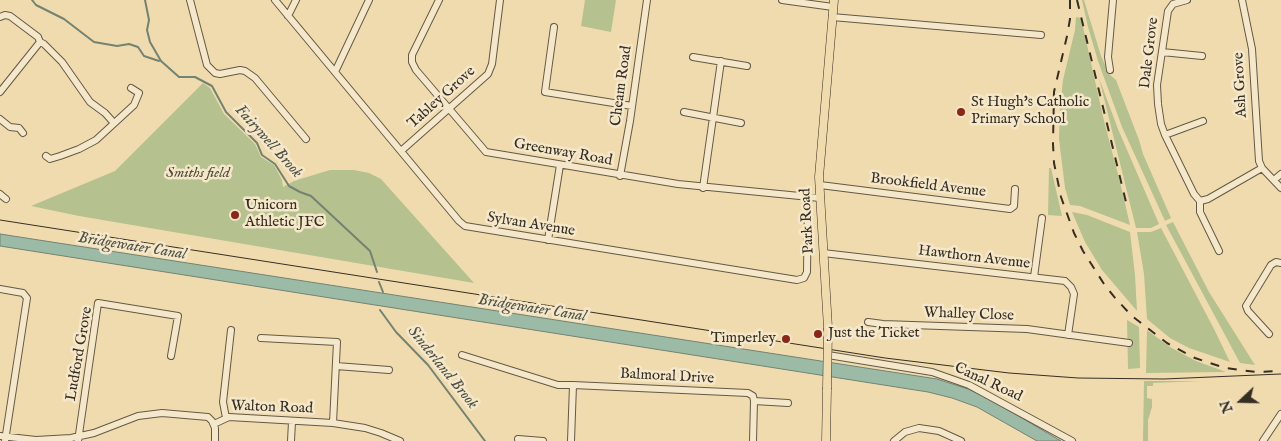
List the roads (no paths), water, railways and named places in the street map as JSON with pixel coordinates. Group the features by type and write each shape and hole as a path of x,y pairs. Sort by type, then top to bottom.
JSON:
{"main road":[{"name":"Park Road","path":"826,441 828,328 820,185 834,3"}],"street":[{"path":"190,0 204,58 211,70 220,74 240,70 255,78 306,139"},
{"name":"Sylvan Avenue","path":"274,0 461,224 469,227 799,280 807,272 808,196"},
{"path":"288,16 296,0"},
{"path":"335,72 369,0"},
{"name":"Greenway Road","path":"439,0 411,59 416,70 486,152 620,176 703,188 820,198"},
{"name":"Tabley Grove","path":"401,151 485,77 490,70 500,0"},
{"name":"Cheam Road","path":"620,176 647,0"},
{"path":"782,0 834,3"},
{"path":"1110,70 1108,57 1113,0"},
{"name":"Dale Grove","path":"1187,0 1174,4 1169,8 1157,93 1160,119 1165,135 1194,194 1200,201 1200,212 1219,251"},
{"name":"Ash Grove","path":"1242,0 1252,42 1257,150 1262,168"},
{"path":"0,17 10,16 38,37 40,42 62,62 90,102 105,112 114,123"},
{"path":"832,17 1041,35"},
{"path":"554,27 545,92 632,106"},
{"path":"0,92 40,42"},
{"path":"1162,52 1202,56"},
{"path":"694,56 747,66"},
{"path":"703,188 721,61"},
{"path":"48,159 89,144 103,134 131,109 141,94 131,88"},
{"path":"684,111 741,123"},
{"path":"0,119 10,127 22,128"},
{"path":"1165,135 1203,121"},
{"path":"548,240 560,165"},
{"path":"1200,201 1208,199 1262,168 1281,188"},
{"path":"1274,180 1281,174"},
{"name":"Brookfield Avenue","path":"820,185 1010,209 1014,206 1015,189"},
{"path":"0,194 6,198"},
{"path":"1034,277 1042,218"},
{"name":"Hawthorn Avenue","path":"824,253 1063,280 1071,287 1074,294 1068,335"},
{"path":"1269,334 1248,311 1246,306 1271,265 1276,262 1281,263"},
{"path":"0,289 24,292 27,298 3,438"},
{"name":"Ludford Grove","path":"79,439 98,303 178,316 171,356"},
{"name":"Whalley Close","path":"868,322 1026,329 1129,344"},
{"path":"226,418 223,402 231,330"},
{"path":"261,338 337,342 332,423"},
{"path":"462,355 548,383 573,385 571,441"},
{"name":"Canal Road","path":"828,355 932,372 969,385 1072,441"},
{"path":"336,366 389,370"},
{"name":"Balmoral Drive","path":"573,385 748,393 753,396 754,401"},
{"path":"753,441 754,401 788,403"},
{"name":"Walton Road","path":"3,438 79,439 126,420 150,414 204,416 214,424 226,418 332,423 373,430 400,441"},
{"path":"1263,441 1281,414"},
{"path":"292,422 292,441"},
{"path":"214,424 215,441"},
{"path":"894,441 905,432 919,428 939,431 961,441"},
{"path":"518,439 543,441"}],"waterway":[{"path":"32,0 36,5 64,19 94,42 117,46 129,44 138,47 144,56 159,61"},
{"name":"Fairywell Brook","path":"145,0 149,20 147,30 150,42 161,61 179,77 195,77 212,86 226,112 257,143 262,155 275,164 289,186 311,196 370,251 377,272"},
{"name":"Fairywell Brook","path":"379,282 383,292"},
{"name":"Sinderland Brook","path":"380,310 396,332 428,365 485,441"}],"tram line":[{"path":"0,220 885,358 1009,373 1078,378 1164,379 1281,374"}],"railway":[{"path":"1070,0 1070,19 1054,92 1053,144 1054,163 1061,197 1074,233 1083,251 1116,299 1132,316 1167,343 1195,358 1225,368 1256,372 1281,371"},
{"path":"1077,0 1126,202"}],"place":[{"name":"St Hugh's Catholic Primary School","path":"961,112"},
{"name":"Unicorn Athletic JFC","path":"235,215"},
{"name":"Just the Ticket","path":"818,334"},
{"name":"Timperley","path":"786,339"}],"park label":[{"name":"Smiths field","path":"198,174"}],"water label":[{"name":"Bridgewater Canal","path":"132,247"},
{"name":"Bridgewater Canal","path":"532,309"}]}
